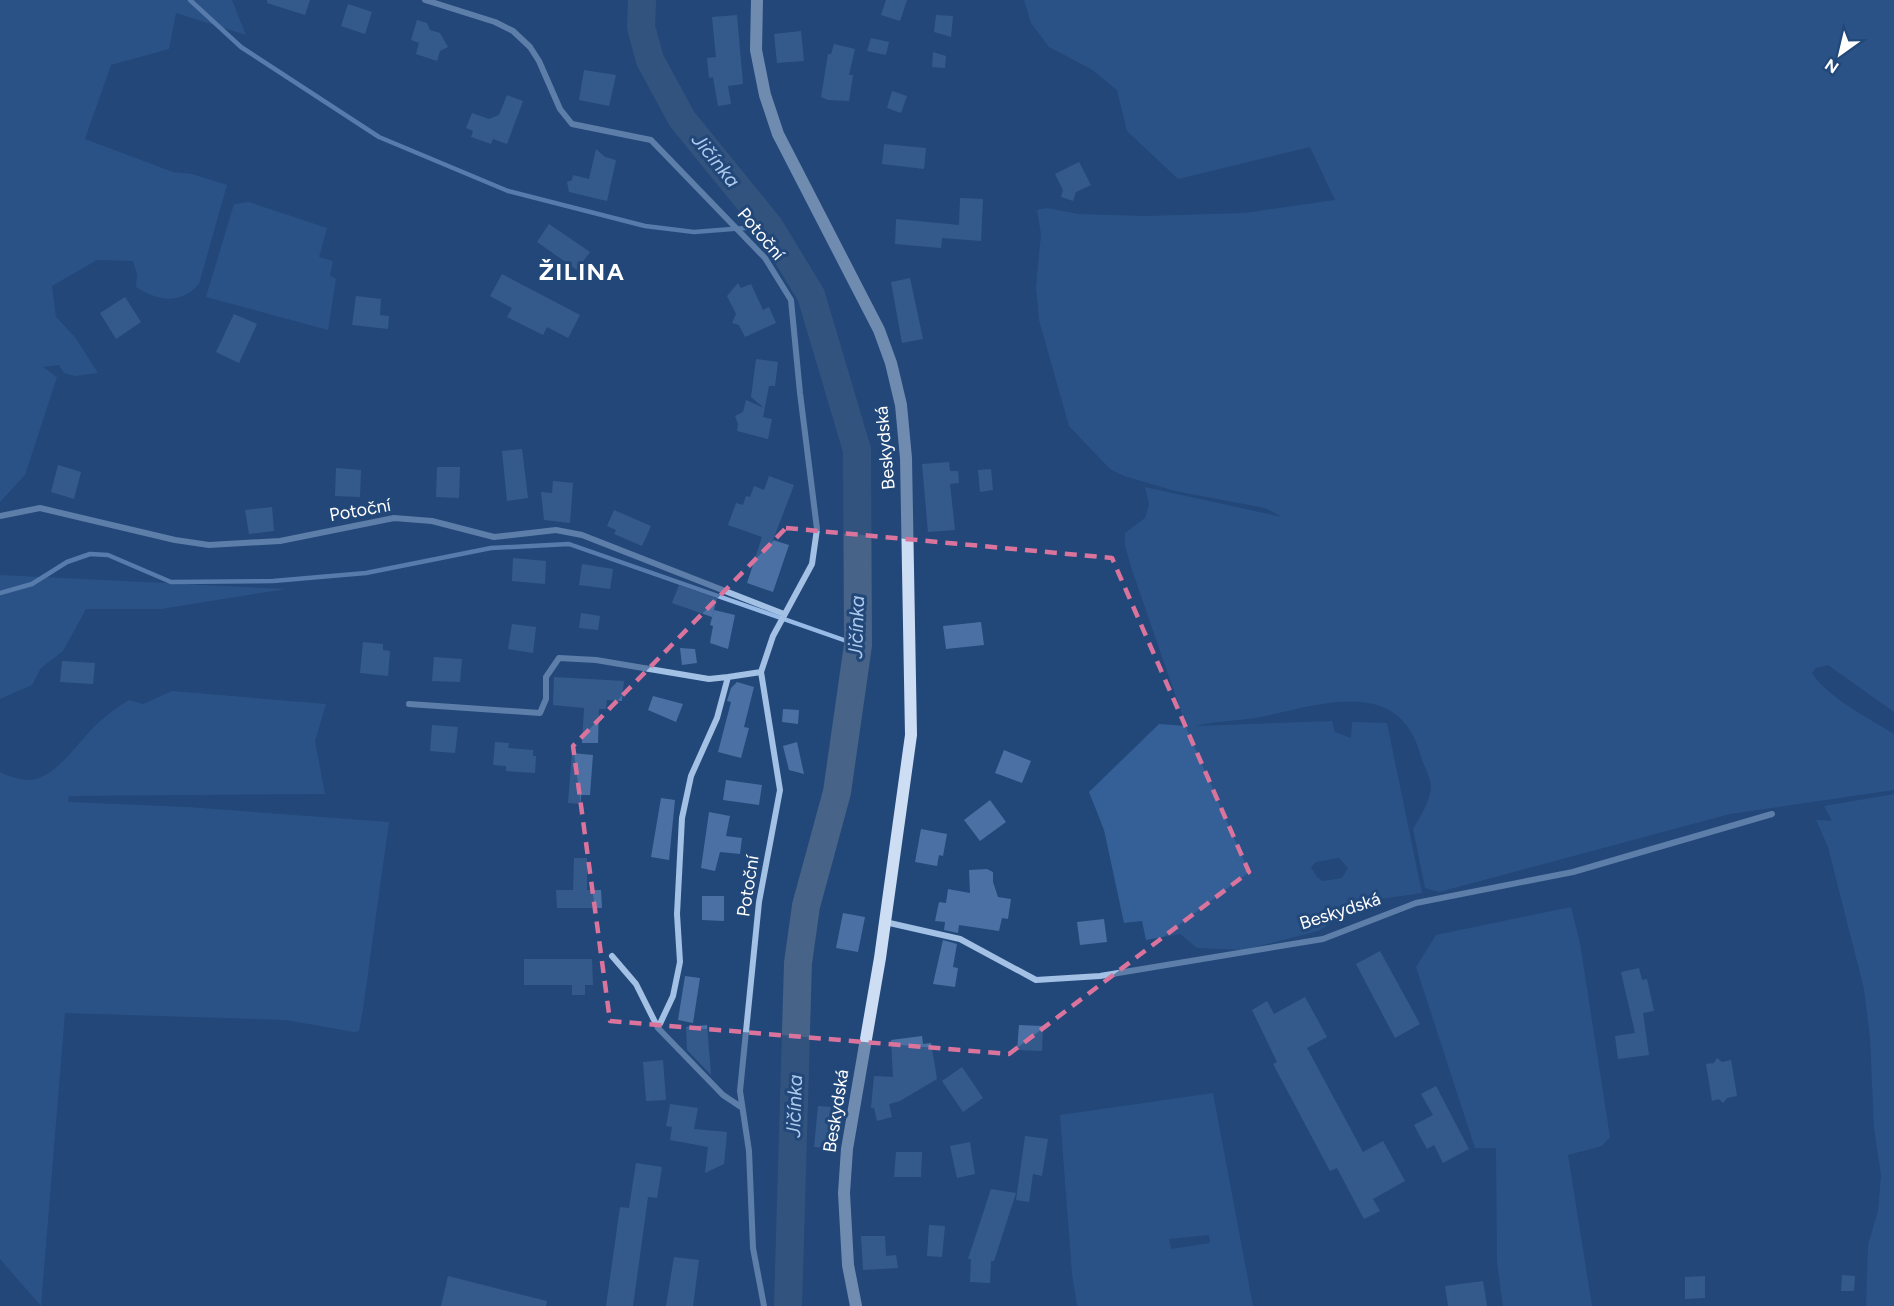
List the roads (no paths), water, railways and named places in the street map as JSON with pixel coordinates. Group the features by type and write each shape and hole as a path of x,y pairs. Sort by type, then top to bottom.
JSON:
{"street":[{"name":"Potoční","path":"425,0 495,22 513,31 530,47 539,61 560,109 572,124 651,140 765,258 791,300 817,529 812,564 772,636 760,672 780,790 759,902 740,1091 749,1151 753,1248 764,1306"},
{"name":"Beskydská","path":"758,0 756,50 765,95 778,134 879,330 891,363 901,405 906,458 911,735 885,922 847,1149 844,1193 848,1265 856,1306"},
{"name":"Potoční","path":"0,516 40,508 175,540 209,545 280,541 394,518 432,520 495,537 556,530 582,535 784,614"},
{"path":"409,704 540,713 546,699 546,677 559,658 596,660 709,679 760,672"},
{"path":"658,1028 673,996 680,962 677,914 682,818 691,776 717,718 728,677"},
{"name":"Beskydská","path":"885,922 960,939 1036,980 1100,976 1323,939 1416,903 1573,872 1773,814"},
{"path":"612,956 636,984 658,1028 723,1095 741,1107"}],"waterway":[{"path":"190,0 241,47 379,137 508,191 645,226 694,232 769,226"},
{"name":"Jičínka","path":"642,0 641,27 650,60 682,119 769,226 811,295 857,450 858,645 837,792 806,906 798,963 788,1306"},
{"path":"0,593 32,584 67,562 90,554 108,555 171,582 273,581 366,573 491,548 569,544 858,645"}],"district":[{"name":"ŽILINA","path":"582,271"}]}
